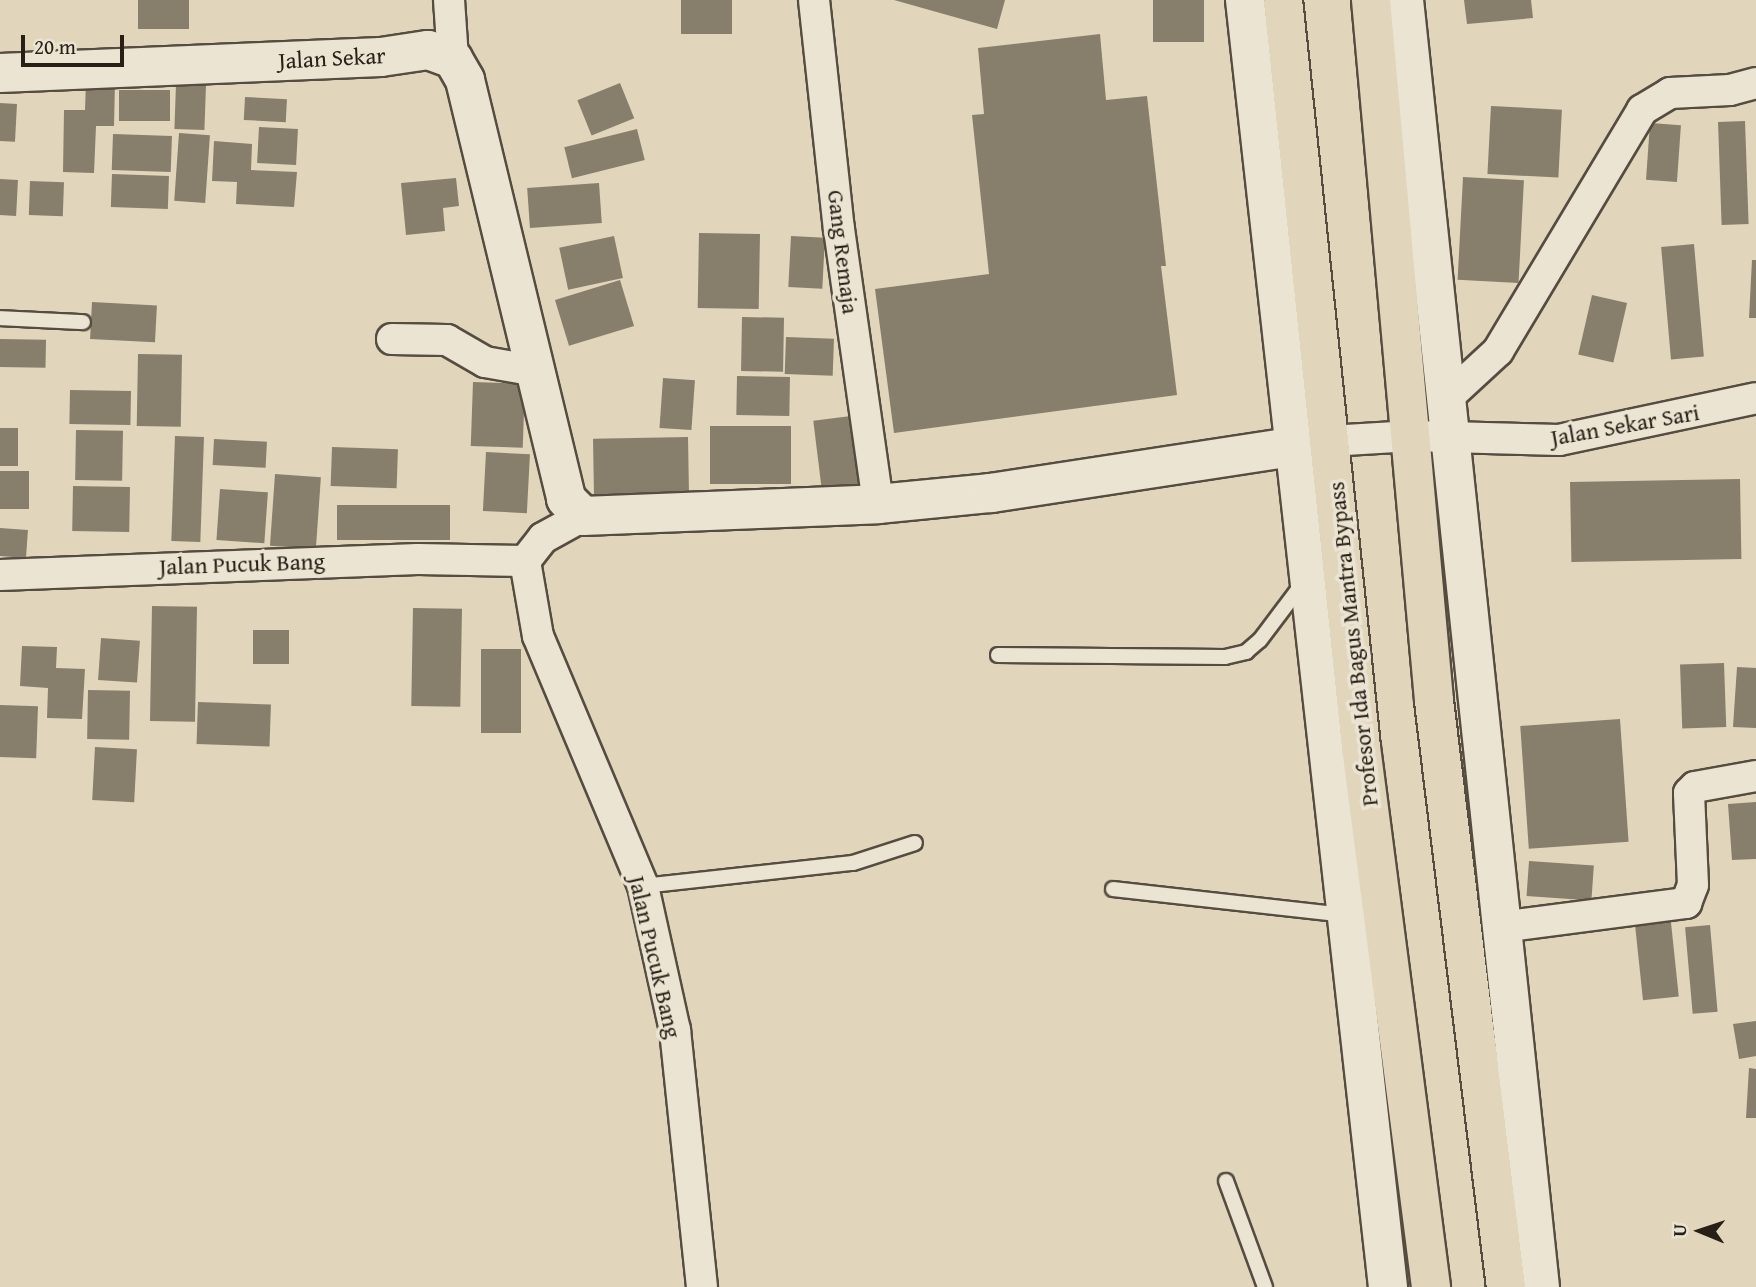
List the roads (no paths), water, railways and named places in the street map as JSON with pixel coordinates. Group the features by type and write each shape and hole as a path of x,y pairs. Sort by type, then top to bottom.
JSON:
{"highway":[{"name":"Profesor Ida Bagus Mantra Bypass","path":"1283,0 1311,444 1361,747 1432,1287"},
{"path":"1371,0 1434,701 1506,1287"}],"street":[{"name":"Gang Remaja","path":"814,0 839,229 878,504"},
{"path":"1245,0 1311,444 1310,574 1388,1287"},
{"path":"1404,0 1540,1287"},
{"path":"457,2 453,58 465,80 566,499 583,516"},
{"name":"Jalan Sekar","path":"0,73 381,57 428,50 453,58"},
{"path":"1446,399 1498,351 1642,110 1655,98 1670,93 1730,90 1756,83"},
{"path":"391,340 447,340 485,362 536,371"},
{"name":"Jalan Sekar Sari","path":"1311,444 1412,436 1559,440 1756,398"},
{"path":"526,561 543,538 583,516 878,504 991,493 1311,444"},
{"name":"Jalan Pucuk Bang","path":"0,575 376,560 526,561 538,636 643,886 675,1030 702,1287"},
{"path":"1501,927 1686,903 1693,885 1689,793 1695,787 1756,776"}],"lane":[{"path":"0,318 83,322"},
{"path":"998,655 1225,657 1245,652 1260,640 1310,574"},
{"path":"643,886 853,863 915,842"},
{"path":"1113,889 1349,916"},
{"path":"1226,1181 1265,1287"}]}
